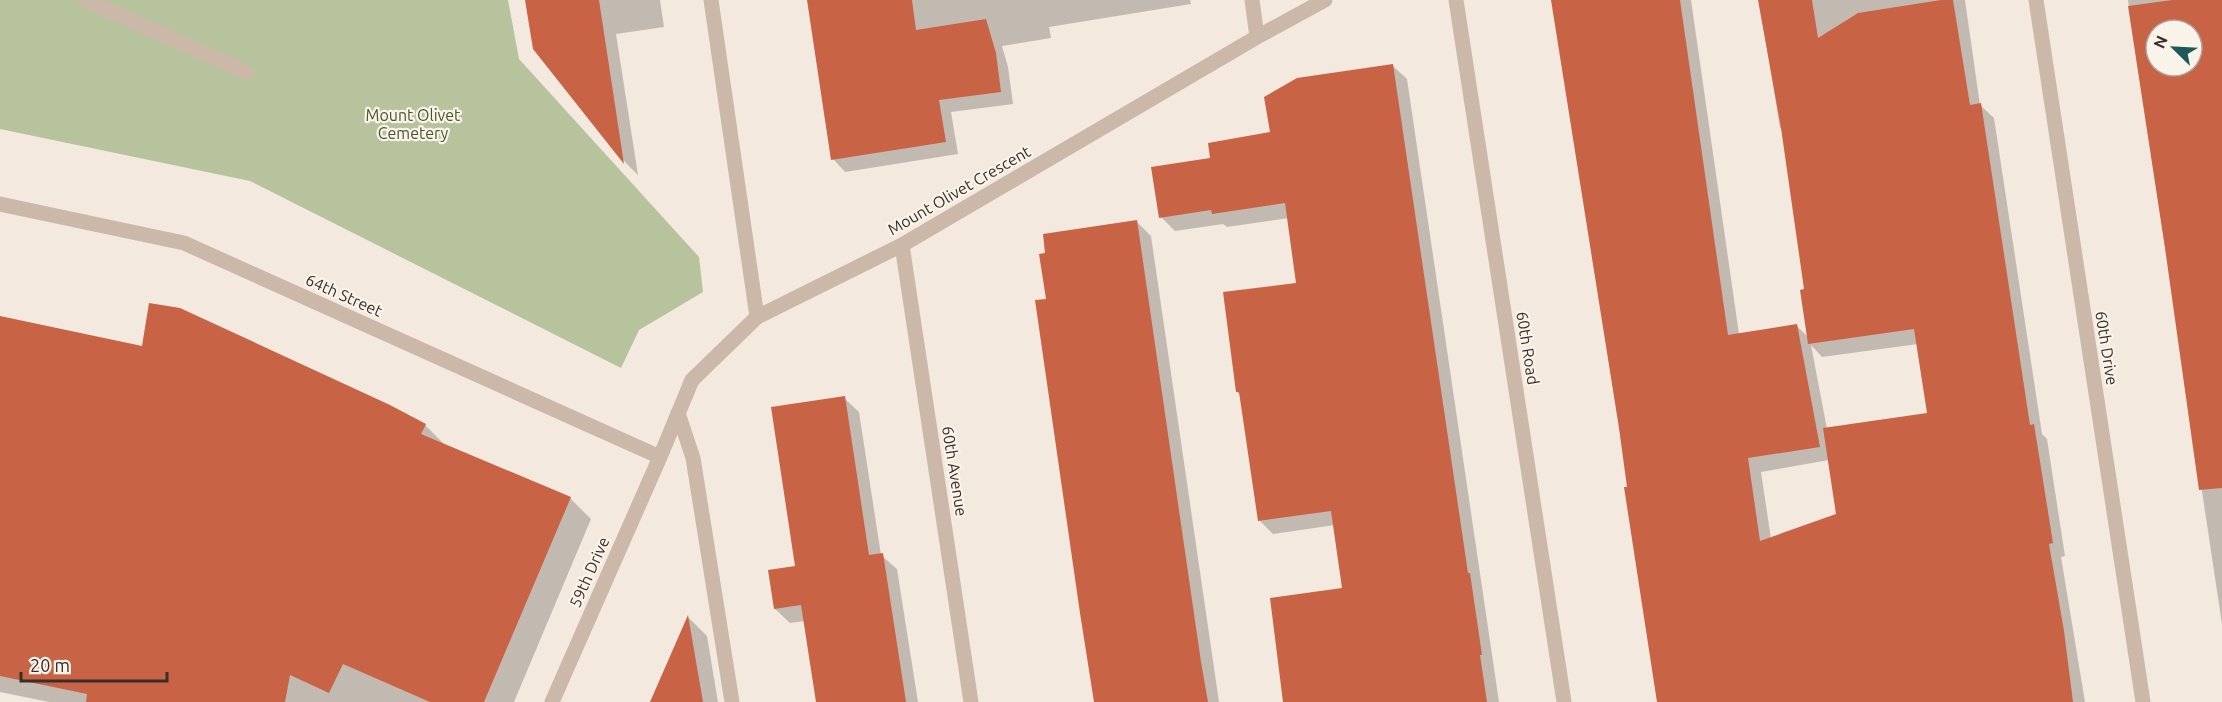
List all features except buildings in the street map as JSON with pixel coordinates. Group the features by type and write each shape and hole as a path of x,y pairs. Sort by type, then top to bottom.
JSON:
{"street":[{"path":"86,0 246,72"},
{"path":"711,0 757,317"},
{"path":"1252,0 1257,37"},
{"name":"Mount Olivet Crescent","path":"660,457 692,380 757,317 902,245 1257,37 1325,0"},
{"name":"60th Road","path":"1456,0 1564,702"},
{"name":"60th Drive","path":"2036,0 2143,702"},
{"name":"64th Street","path":"0,204 184,243 660,457"},
{"name":"60th Avenue","path":"902,245 971,702"},
{"path":"678,413 693,458 732,702"},
{"name":"59th Drive","path":"552,702 660,457"}],"green space":[{"name":"Mount Olivet Cemetery","path":"0,0 508,0 519,59 699,257 703,292 639,330 621,368 250,181 0,129"}]}
